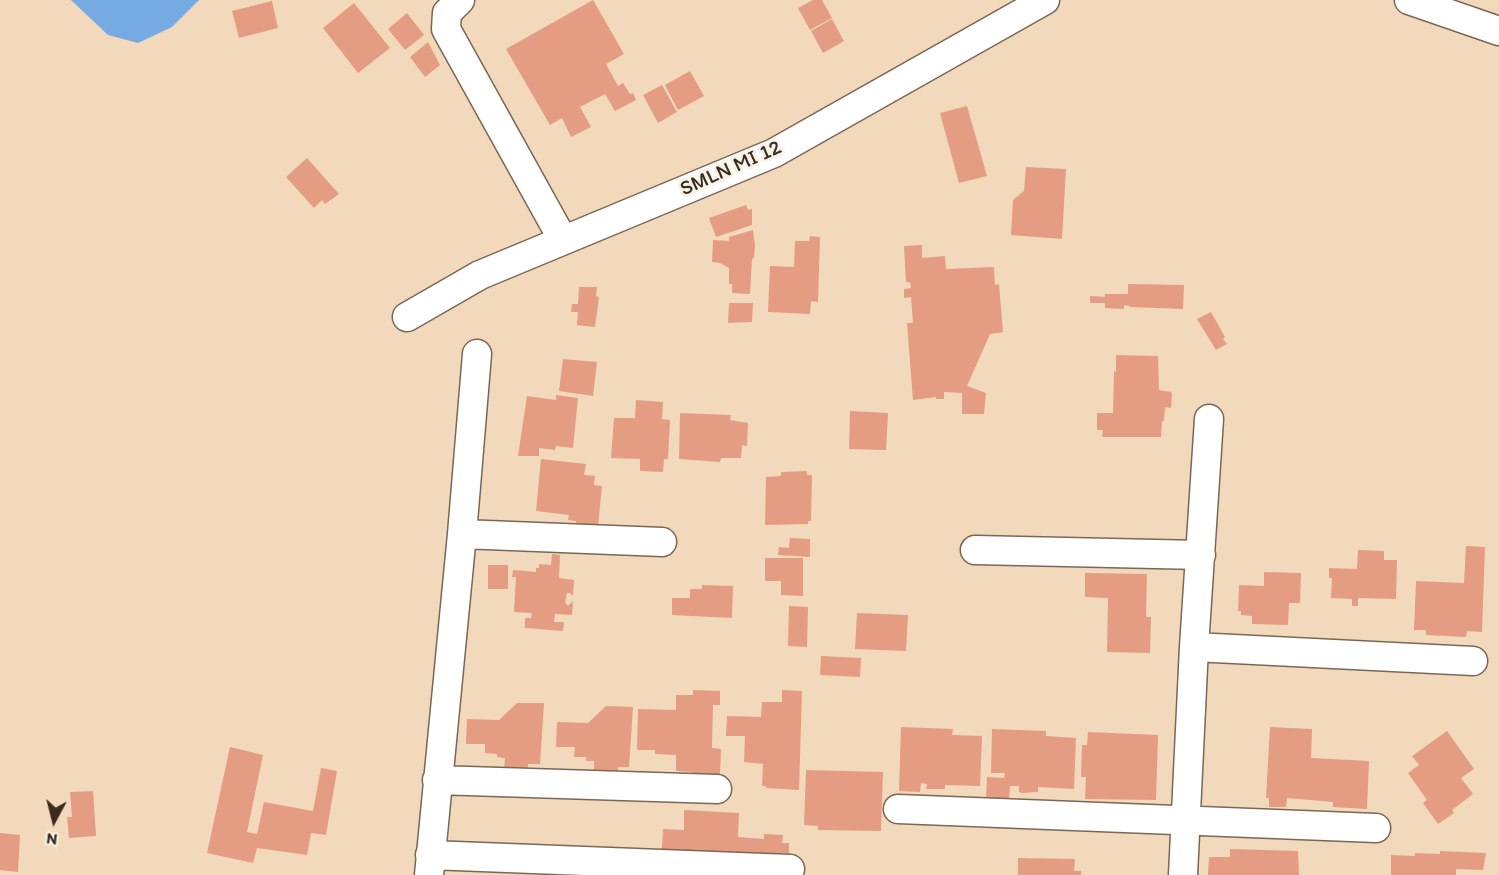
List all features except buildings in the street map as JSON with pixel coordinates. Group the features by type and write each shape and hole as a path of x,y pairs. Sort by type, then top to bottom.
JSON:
{"street":[{"path":"460,0 447,13 446,29 563,240"},
{"name":"SMLN MI 12","path":"407,318 480,275 774,153 1045,0"},
{"path":"1409,0 1499,30"},
{"path":"477,354 462,534 429,865 790,869"},
{"path":"1184,875 1194,647 1209,419"},
{"path":"462,534 662,542"},
{"path":"975,550 1201,555"},
{"path":"1194,647 1473,661"},
{"path":"437,780 717,789"},
{"path":"898,809 1376,828"}],"water":[{"path":"71,0 199,0 172,27 138,43 108,35"}]}
